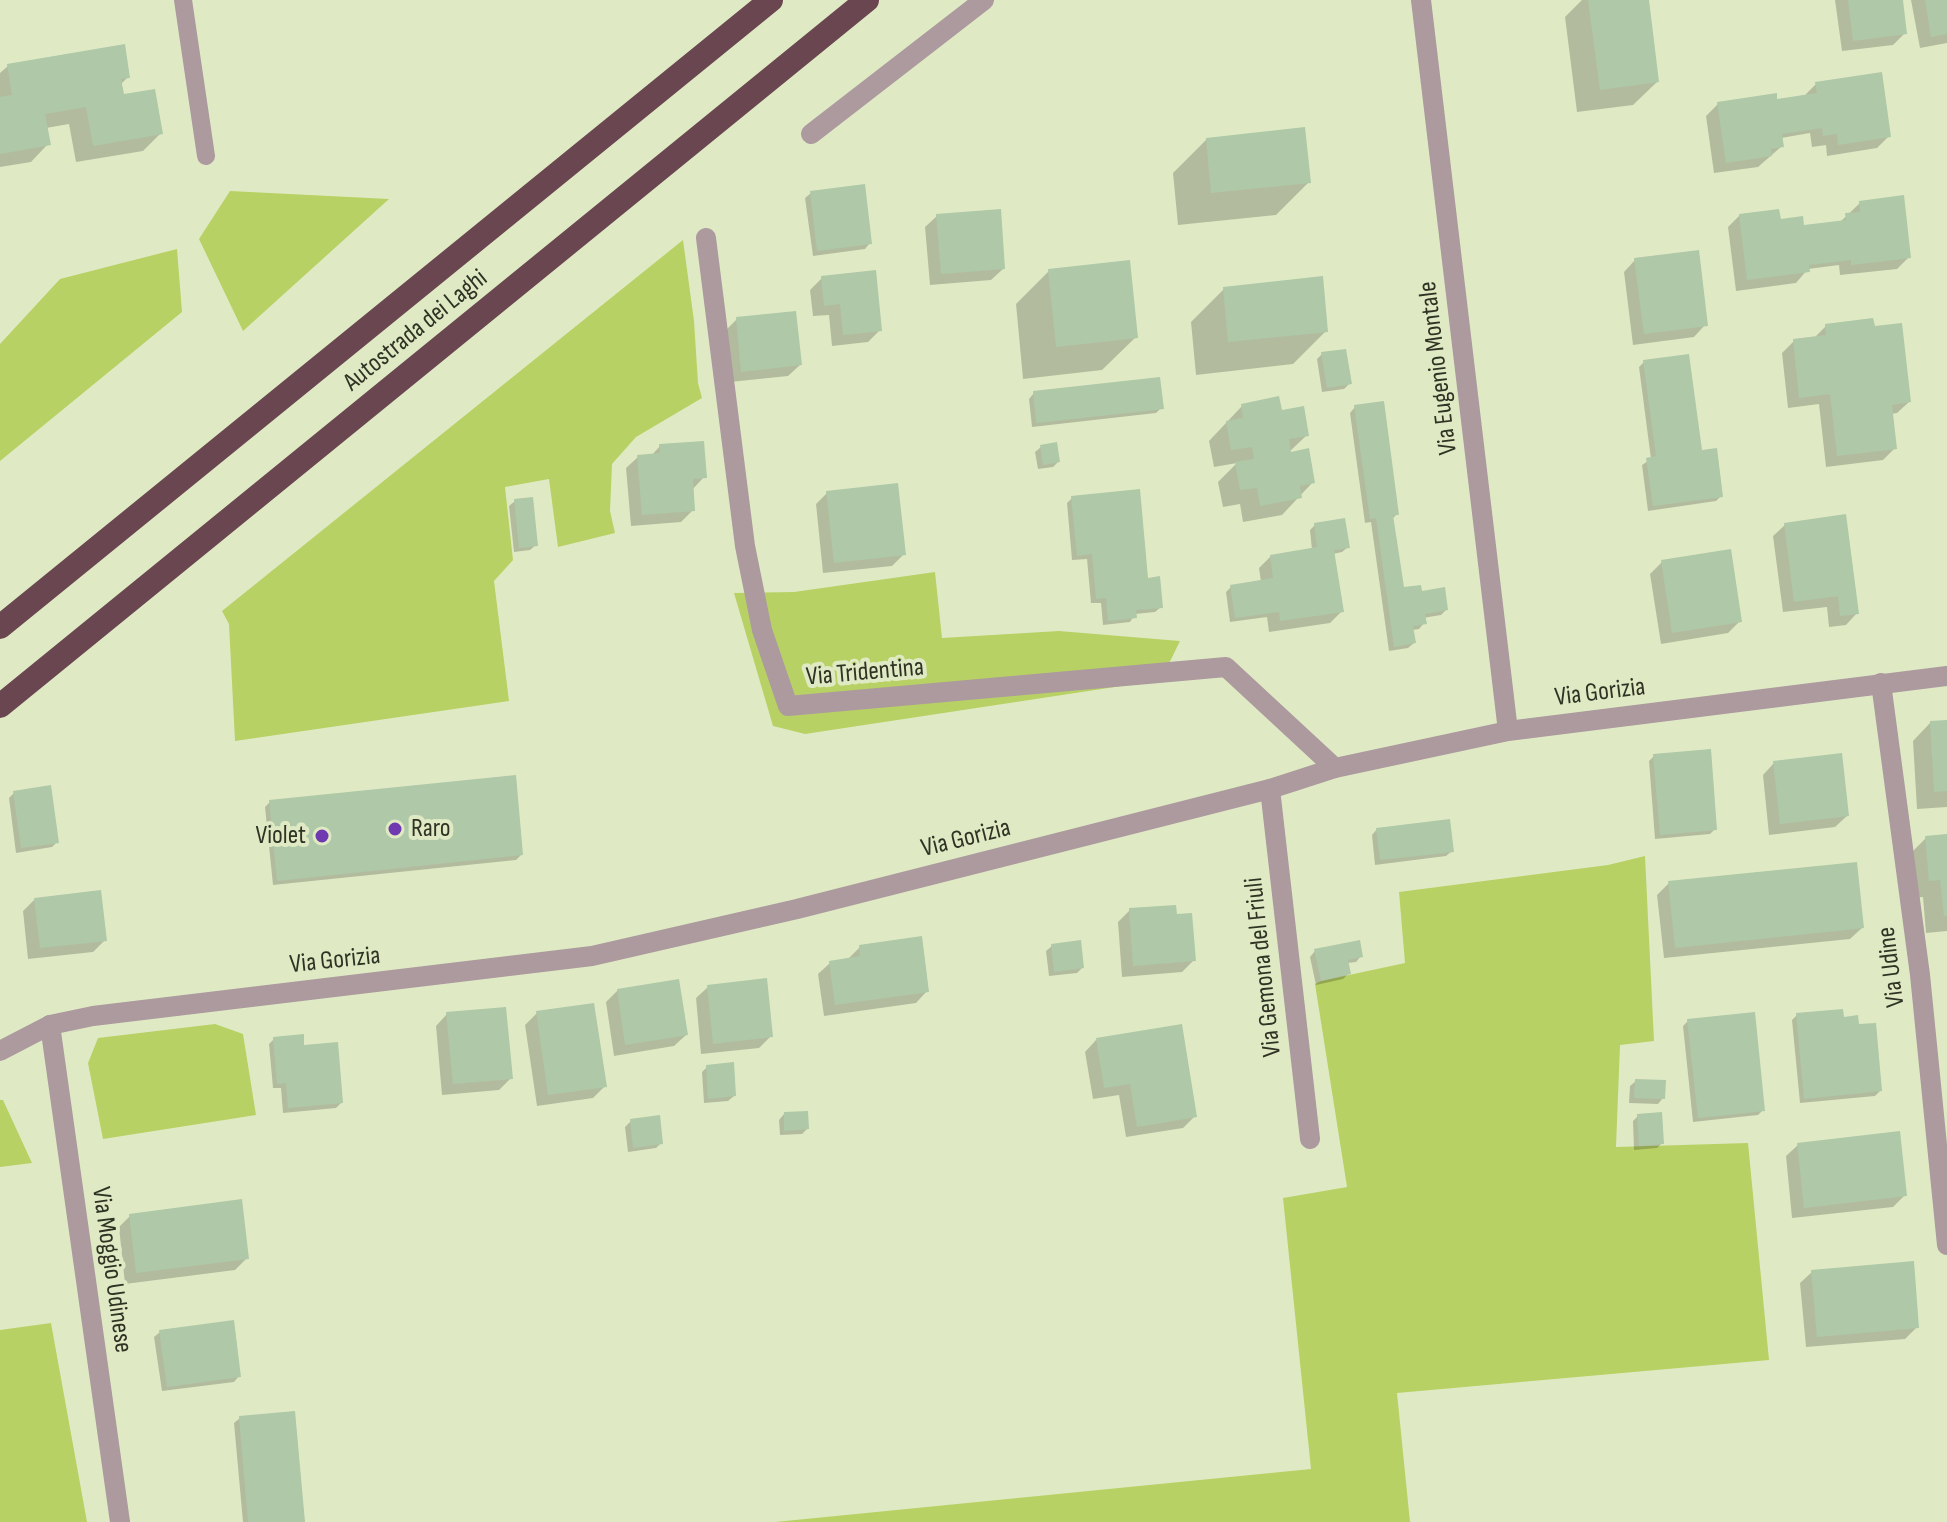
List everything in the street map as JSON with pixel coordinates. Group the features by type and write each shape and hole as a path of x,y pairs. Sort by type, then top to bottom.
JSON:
{"highway":[{"name":"Autostrada dei Laghi","path":"0,627 771,0"},
{"name":"Autostrada dei Laghi","path":"0,706 867,0"}],"street":[{"path":"811,134 984,0"},
{"name":"Via Eugenio Montale","path":"1421,0 1508,731"},
{"name":"Via Tridentina","path":"706,238 745,546 762,630 788,706 1226,667 1335,768"},
{"name":"Via Gorizia","path":"0,1051 50,1025 93,1016 592,956 797,909 1270,789 1335,768 1508,731 1947,676"},
{"name":"Via Udine","path":"1881,683 1920,975 1947,1245"},
{"name":"Via Gemona del Friuli","path":"1270,789 1310,1139"},
{"name":"Via Moggio Udinese","path":"50,1025 120,1522"}],"lane":[{"path":"183,0 206,156"}],"green space":[{"path":"230,191 389,199 243,331 199,239"},
{"path":"683,240 702,398 636,437 612,464 610,511 615,533 558,547 549,479 505,487 513,560 494,581 509,701 235,741 229,624 222,611"},
{"path":"177,249 182,312 0,461 0,344 60,279"},
{"path":"935,572 942,638 1059,631 1180,641 1161,680 805,734 773,726 734,593 794,592"},
{"path":"1645,856 1654,1041 1620,1045 1616,1147 1748,1143 1769,1360 1397,1393 1410,1522 775,1522 1311,1469 1283,1198 1347,1187 1315,984 1405,963 1399,892 1608,865"},
{"path":"215,1024 243,1034 256,1115 103,1139 88,1063 98,1038"},
{"path":"0,1100 3,1100 32,1163 0,1167"},
{"path":"51,1323 87,1522 0,1522 0,1330"}],"building":[{"path":"1588,0 1649,0 1659,82 1600,90"},
{"path":"1848,0 1903,0 1907,34 1853,41"},
{"path":"1925,0 1947,0 1947,34 1931,37"},
{"path":"125,44 130,78 121,79 124,94 155,89 163,134 93,146 86,107 45,114 51,145 0,154 0,97 12,95 7,64"},
{"path":"1882,72 1891,137 1838,145 1837,134 1823,136 1822,128 1782,134 1784,147 1771,149 1772,156 1726,163 1717,102 1777,93 1777,99 1817,93 1815,82"},
{"path":"1305,127 1311,183 1211,193 1206,138"},
{"path":"865,184 872,244 817,251 810,191"},
{"path":"1904,195 1911,258 1851,265 1851,260 1809,265 1810,272 1747,280 1739,214 1779,209 1781,219 1803,216 1804,225 1846,220 1845,213 1860,212 1859,201"},
{"path":"1001,209 1005,269 941,274 936,214"},
{"path":"1699,250 1708,326 1644,334 1634,258"},
{"path":"1130,260 1138,338 1056,347 1048,269"},
{"path":"876,270 882,331 843,335 840,304 824,306 821,276"},
{"path":"1323,276 1328,332 1228,342 1223,287"},
{"path":"796,311 802,365 741,372 736,317"},
{"path":"1873,318 1875,326 1902,323 1911,402 1892,405 1897,449 1837,456 1830,394 1799,398 1793,339 1826,335 1825,324"},
{"path":"1346,349 1352,384 1327,388 1321,352"},
{"path":"1689,354 1702,450 1717,448 1723,497 1653,506 1646,458 1656,456 1643,360"},
{"path":"1160,377 1164,409 1036,423 1033,391"},
{"path":"1279,396 1282,410 1304,406 1309,436 1289,439 1291,452 1309,448 1315,483 1300,486 1302,498 1260,506 1257,488 1240,490 1235,462 1254,459 1252,447 1231,450 1226,421 1243,418 1241,404"},
{"path":"1384,401 1399,515 1393,515 1404,587 1421,585 1422,591 1445,587 1448,610 1425,614 1427,624 1413,626 1416,643 1394,647 1376,518 1370,519 1354,405"},
{"path":"704,441 707,478 693,479 695,511 642,515 637,455 660,453 659,444"},
{"path":"1057,442 1060,462 1043,465 1040,445"},
{"path":"898,483 906,555 834,563 826,491"},
{"path":"1140,489 1148,578 1160,576 1163,608 1136,610 1137,618 1108,621 1106,598 1096,599 1092,554 1077,556 1071,496"},
{"path":"533,497 538,546 519,548 514,499"},
{"path":"1846,514 1859,614 1840,616 1838,596 1794,602 1784,523"},
{"path":"1345,518 1350,548 1334,550 1344,612 1280,621 1279,612 1235,618 1230,585 1273,578 1270,555 1317,547 1314,523"},
{"path":"1731,549 1742,622 1672,633 1661,560"},
{"path":"1947,720 1947,791 1934,792 1930,721"},
{"path":"1711,749 1717,830 1660,835 1653,754"},
{"path":"1842,753 1849,816 1780,824 1773,761"},
{"path":"516,775 523,855 277,881 269,800"},
{"path":"51,785 59,843 21,848 13,791"},
{"path":"1450,819 1454,852 1380,860 1376,828"},
{"path":"1947,834 1947,916 1944,916 1940,880 1929,881 1925,836"},
{"path":"1857,862 1864,928 1675,948 1668,881"},
{"path":"101,890 107,941 40,948 34,898"},
{"path":"1176,905 1177,914 1192,913 1196,961 1133,966 1129,908"},
{"path":"922,936 929,992 835,1005 829,961 860,956 859,945"},
{"path":"1081,940 1084,968 1054,972 1051,944"},
{"path":"1360,940 1363,957 1348,960 1351,974 1321,981 1314,949"},
{"path":"767,978 773,1037 713,1044 707,985"},
{"path":"679,979 688,1035 625,1045 617,989"},
{"path":"594,1003 607,1087 548,1095 536,1011"},
{"path":"506,1007 513,1079 453,1084 446,1012"},
{"path":"1843,1009 1844,1017 1858,1015 1859,1024 1876,1023 1882,1091 1804,1099 1796,1013"},
{"path":"1755,1012 1765,1111 1698,1118 1687,1019"},
{"path":"1182,1024 1197,1117 1137,1127 1130,1084 1104,1088 1096,1038"},
{"path":"304,1034 304,1045 338,1042 343,1103 288,1108 286,1083 277,1084 273,1037"},
{"path":"734,1062 736,1096 708,1099 706,1065"},
{"path":"1635,1079 1666,1080 1665,1099 1634,1098"},
{"path":"808,1111 809,1129 784,1131 784,1112"},
{"path":"1662,1112 1664,1144 1639,1146 1637,1114"},
{"path":"660,1115 663,1144 633,1148 630,1119"},
{"path":"1900,1131 1907,1196 1804,1208 1797,1143"},
{"path":"242,1199 249,1259 136,1273 129,1214"},
{"path":"1914,1261 1919,1328 1817,1337 1811,1270"},
{"path":"234,1320 241,1377 167,1387 159,1330"},
{"path":"295,1411 305,1522 248,1522 239,1416"}],"place":[{"name":"Raro","path":"395,829"},
{"name":"Violet","path":"322,836"}]}
